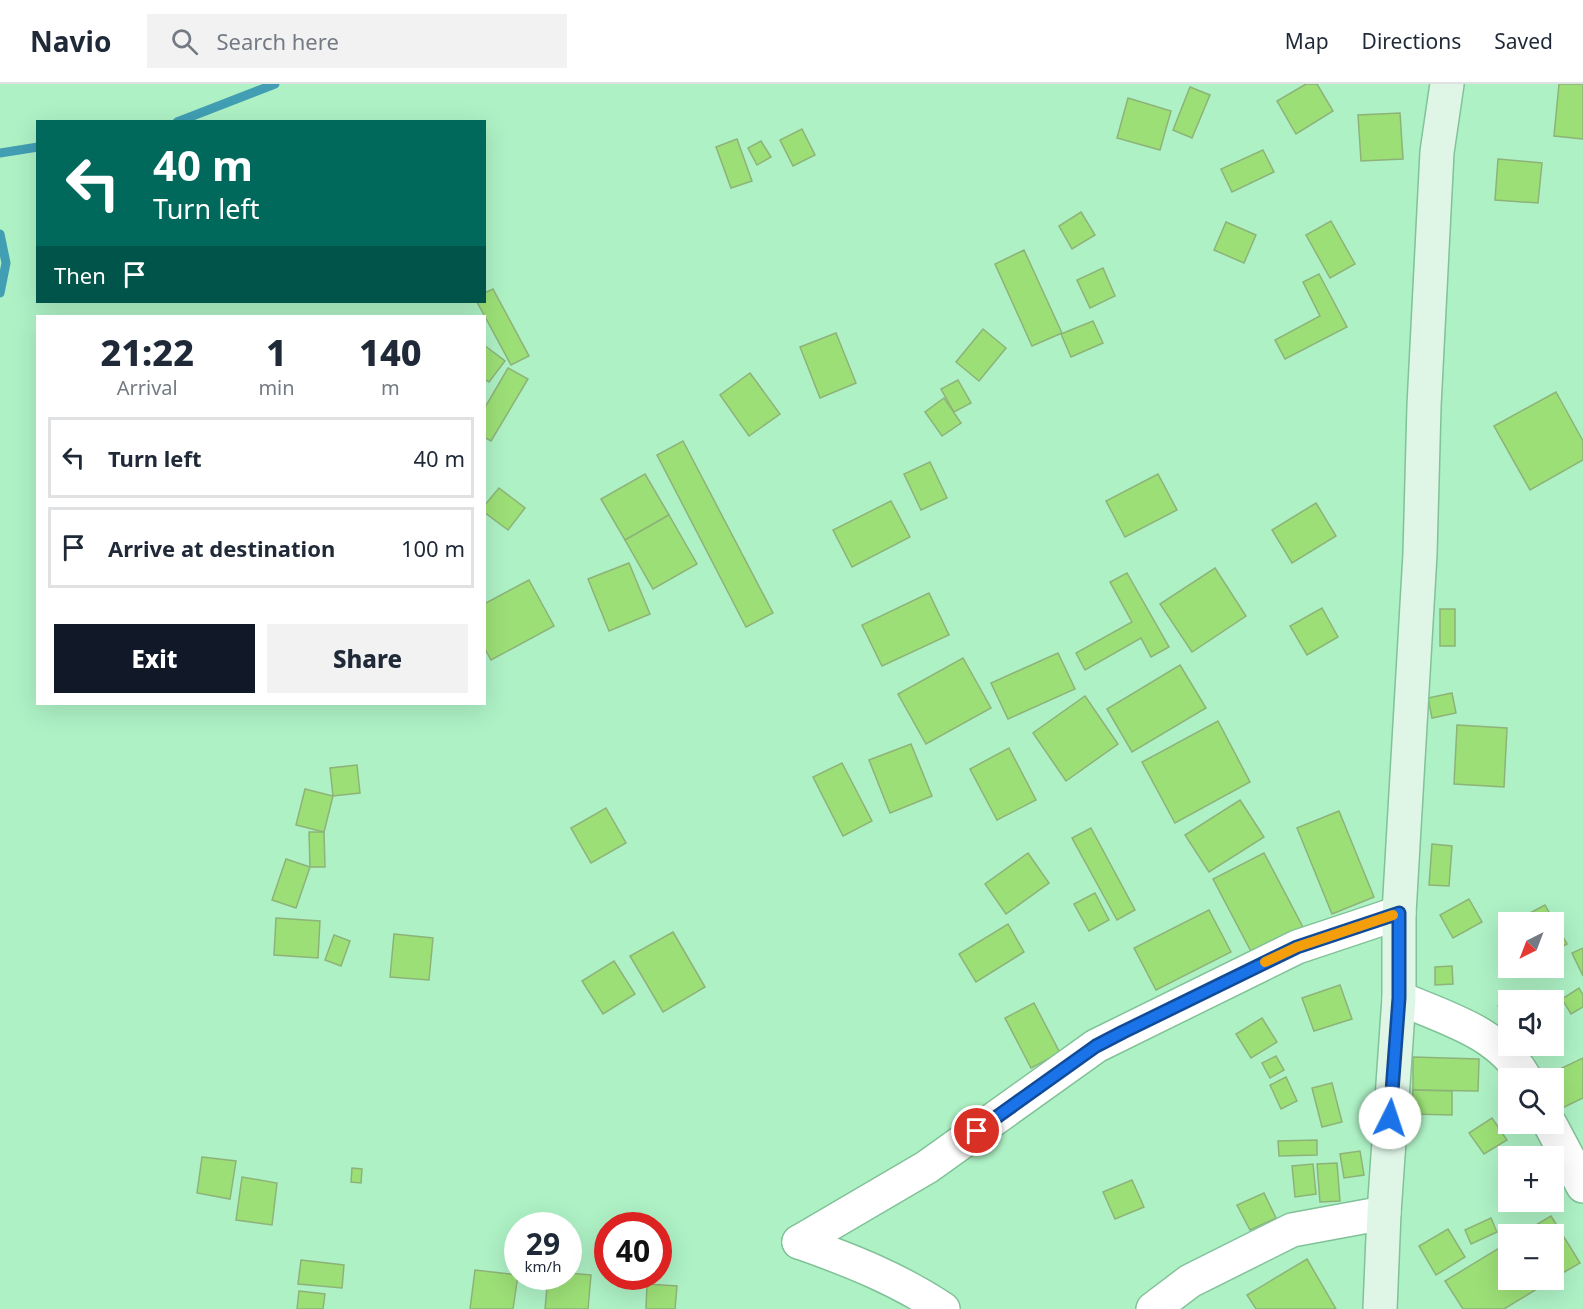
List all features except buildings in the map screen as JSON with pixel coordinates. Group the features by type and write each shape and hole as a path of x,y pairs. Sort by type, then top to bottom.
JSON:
{"street":[{"path":"1380,1309 1384,1213 1399,998 1399,913 1420,554 1424,406 1438,128 1447,84"},
{"path":"943,1309 912,1289 872,1269 799,1242 927,1167 1096,1046 1297,947 1399,913"},
{"path":"1399,998 1487,1037 1519,1068"},
{"path":"1555,1134 1583,1186"},
{"path":"1153,1309 1190,1281 1292,1230 1384,1213"}],"waterway":[{"path":"182,120 275,84"},
{"path":"0,153 36,147"},
{"path":"0,234 6,263 0,293"}],"slow traffic":[{"path":"1265,962 1297,947 1393,915"}],"route":[{"path":"977,1131 1096,1046 1123,1032 1297,947 1399,913 1399,998 1390,1118"}]}
